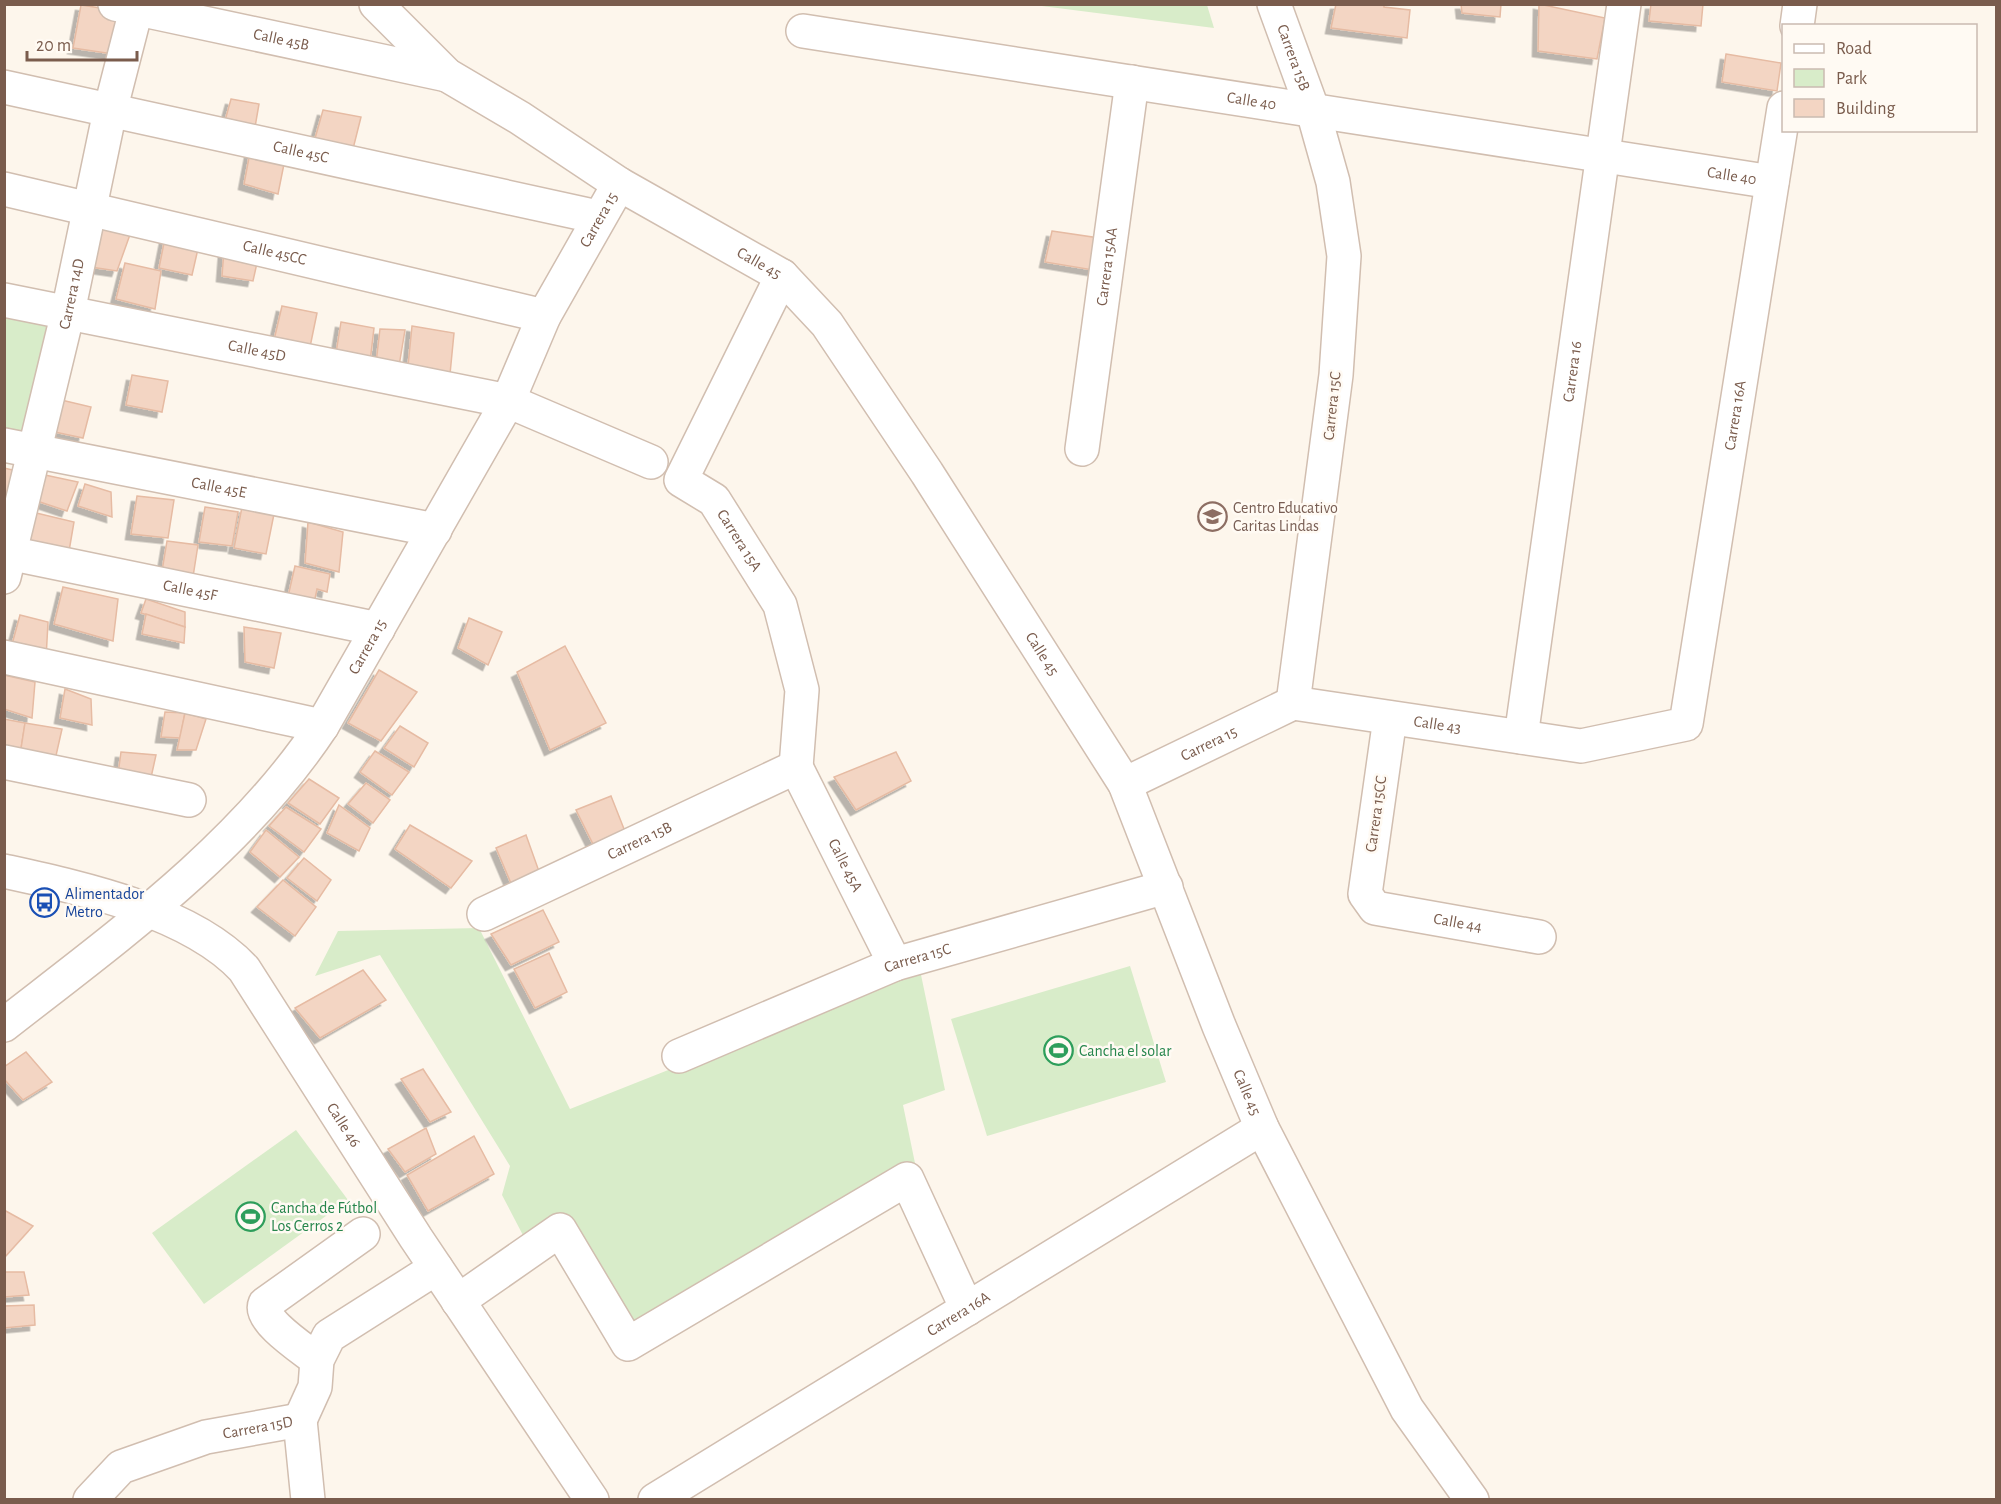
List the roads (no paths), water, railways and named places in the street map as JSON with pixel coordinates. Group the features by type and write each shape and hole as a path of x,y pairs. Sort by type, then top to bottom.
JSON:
{"street":[{"name":"Calle 45","path":"375,4 447,75 520,118 619,184 782,276 827,324 927,473 1125,784 1219,1026 1262,1128 1407,1409 1472,1500"},
{"name":"Carrera 15B","path":"1274,4 1313,111"},
{"name":"Carrera 16","path":"1521,738 1624,4"},
{"path":"1797,24 1800,4"},
{"name":"Calle 45B","path":"125,7 447,75"},
{"name":"Carrera 14D","path":"6,561 19,448 68,312 87,209 110,111 125,7"},
{"name":"Calle 40","path":"802,31 1772,182"},
{"name":"Carrera 15AA","path":"1082,450 1132,82"},
{"name":"Calle 45C","path":"4,87 598,217"},
{"name":"Carrera 15C","path":"1293,703 1336,375 1344,256 1333,182 1313,111"},
{"name":"Carrera 16A","path":"1581,747 1686,724 1782,120"},
{"name":"Carrera 15","path":"4,1025 148,912 217,849 300,760 322,726 508,401 544,316 598,217 619,184"},
{"name":"Calle 45CC","path":"4,189 544,316"},
{"name":"Carrera 15A","path":"782,276 681,480 714,500 780,605 802,690 796,766"},
{"name":"Calle 45D","path":"4,300 508,401 651,462"},
{"name":"Calle 45E","path":"19,448 435,530"},
{"name":"Calle 45F","path":"6,561 378,629"},
{"path":"4,657 322,726"},
{"name":"Carrera 15","path":"1125,784 1195,753 1293,703"},
{"name":"Calle 43","path":"1293,703 1581,747"},
{"name":"Carrera 15CC","path":"1375,908 1365,894 1390,718"},
{"path":"4,762 189,801"},
{"name":"Carrera 15B","path":"484,914 796,766"},
{"name":"Calle 45A","path":"796,766 895,964"},
{"name":"Calle 46","path":"4,871 135,905 208,938 228,952 244,969 436,1268 592,1500"},
{"name":"Carrera 15C","path":"679,1056 895,964 1166,887"},
{"name":"Calle 44","path":"1375,908 1539,937"},
{"name":"Carrera 16A","path":"655,1500 1262,1128"},
{"path":"458,1301 560,1230 628,1344 907,1179 967,1309"},
{"path":"317,1360 279,1329 264,1314 263,1308 265,1304 363,1234"},
{"name":"Carrera 15D","path":"90,1500 122,1467 206,1437 300,1420 315,1387 317,1360 329,1336 436,1268"},
{"path":"300,1420 308,1500"}],"place":[{"name":"Centro Educativo Caritas Lindas","path":"1212,517"},
{"name":"Alimentador Metro","path":"44,903"},
{"name":"Cancha el solar","path":"1058,1051"},
{"name":"Cancha de Fútbol Los Cerros 2","path":"250,1217"}]}
